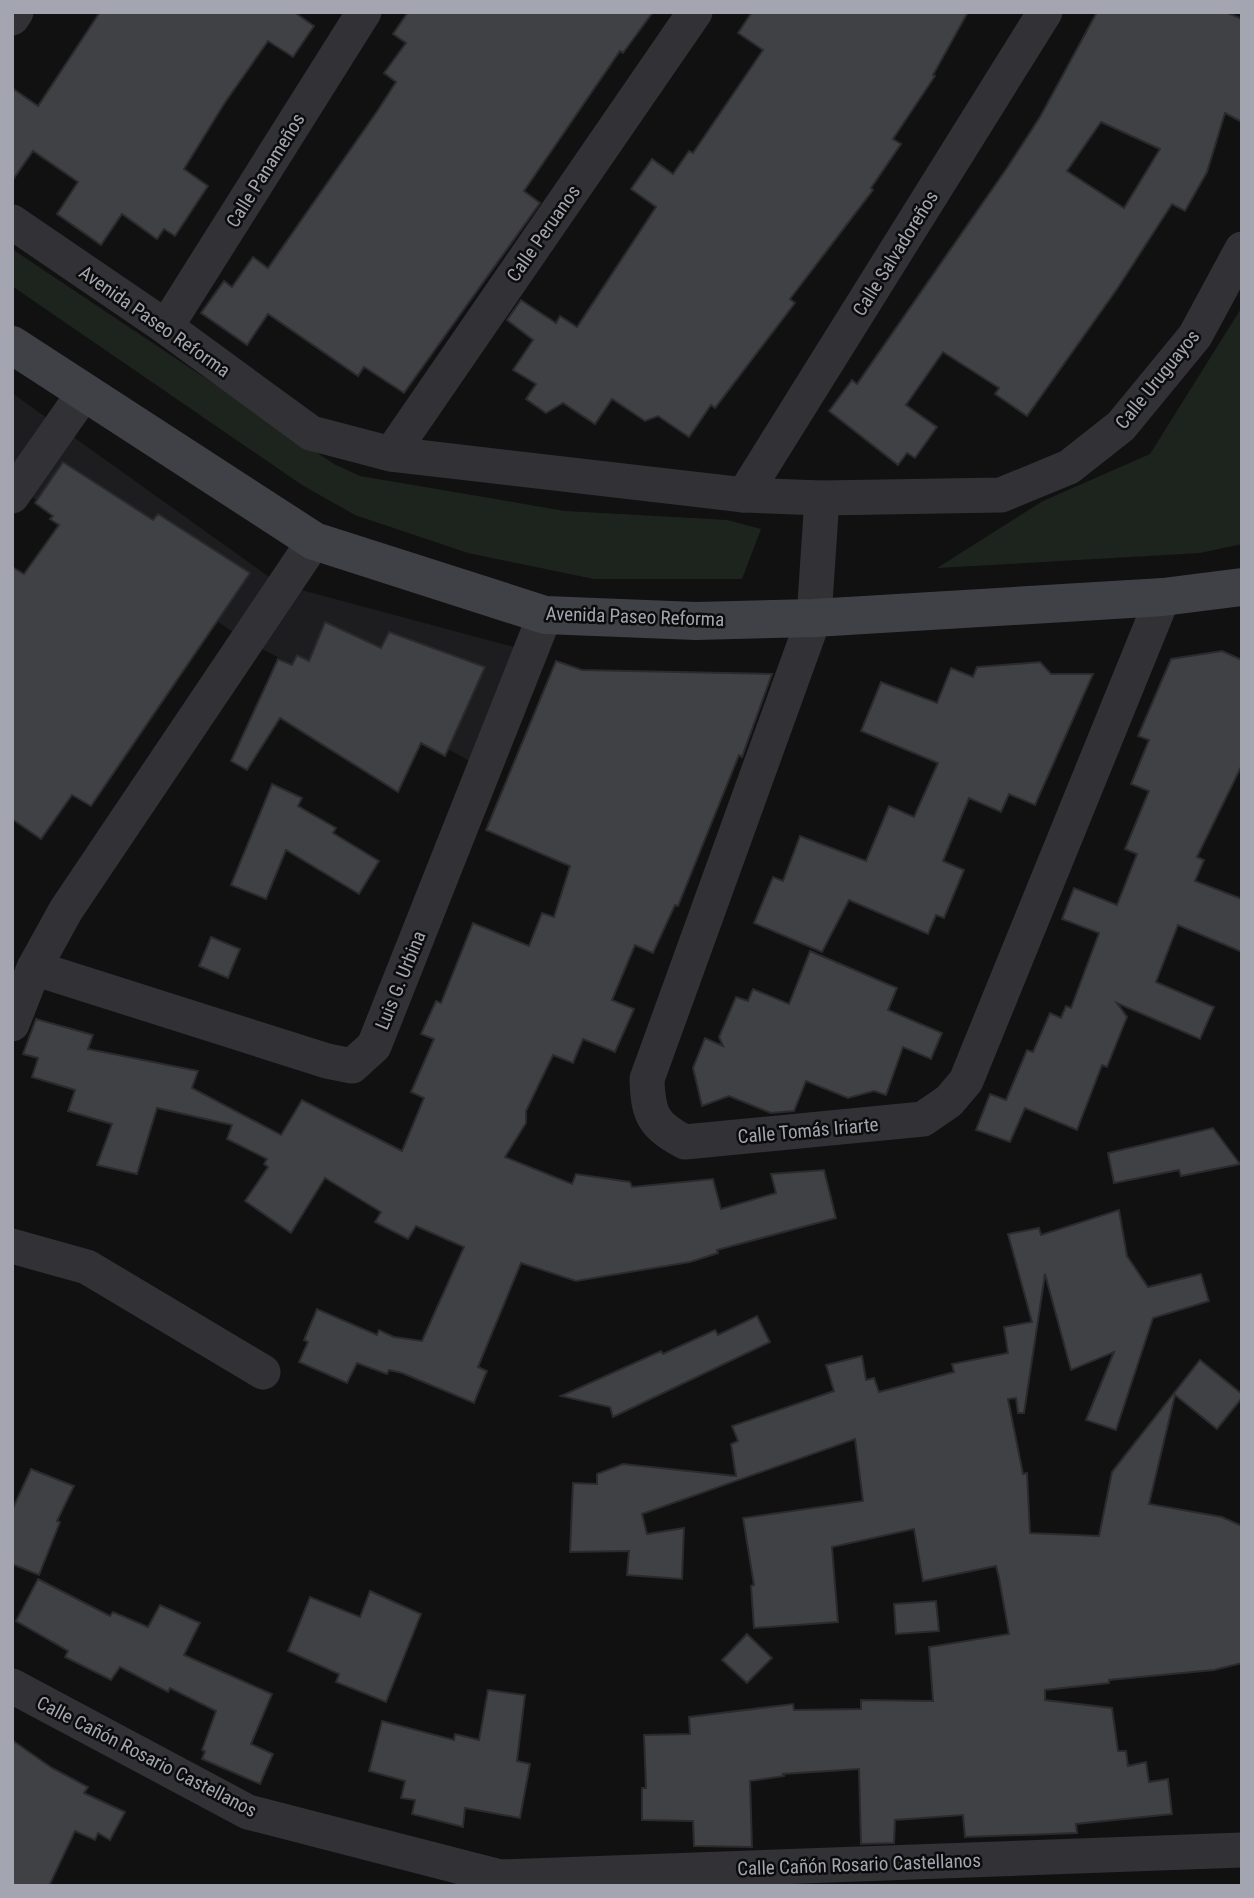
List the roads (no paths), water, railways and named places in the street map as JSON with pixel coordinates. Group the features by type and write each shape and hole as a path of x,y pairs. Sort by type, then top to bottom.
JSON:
{"main road":[{"name":"Avenida Paseo Reforma","path":"12,345 314,541 545,615 696,621 814,618 1163,597 1242,587"}],"street":[{"path":"12,18 16,12"},
{"name":"Calle Panameños","path":"166,327 364,12"},
{"name":"Calle Peruanos","path":"391,454 695,12"},
{"name":"Calle Salvadoreños","path":"744,495 1045,12"},
{"name":"Avenida Paseo Reforma","path":"12,222 166,327 311,433 391,454 744,495 822,498 1001,495"},
{"name":"Calle Uruguayos","path":"1001,495 1069,467 1121,426 1195,336 1242,249"},
{"path":"12,496 83,393"},
{"name":"Calle Tomás Iriarte","path":"822,498 814,618 646,1079 647,1106 662,1130 685,1142 923,1119 949,1101 966,1081 1163,597"},
{"path":"12,1024 34,968 66,910 314,541"},
{"name":"Luis G. Urbina","path":"34,968 327,1061 352,1066 374,1046 545,615"},
{"path":"12,1246 87,1266 263,1372"},
{"name":"Calle Cañón Rosario Castellanos","path":"12,1686 248,1812 500,1877 1242,1850"}]}
